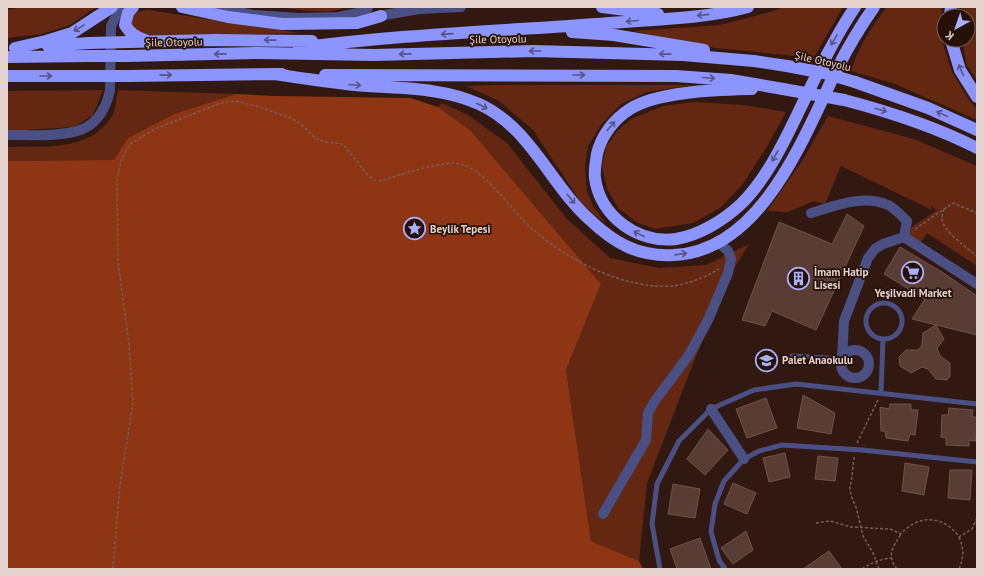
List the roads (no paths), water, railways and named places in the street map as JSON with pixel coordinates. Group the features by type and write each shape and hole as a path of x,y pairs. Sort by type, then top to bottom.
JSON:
{"highway":[{"path":"10,51 72,33 112,7"},
{"path":"133,7 128,12 125,25 137,38 148,41"},
{"path":"182,7 228,18 282,24 357,23 386,13"},
{"path":"602,7 685,17"},
{"path":"258,53 351,41 685,17 715,14 748,7"},
{"path":"783,89 724,90 676,95 657,98 630,109 611,126 603,137 598,148 595,163 595,178 600,197 610,212 622,224 639,235 659,239 677,239 701,232 730,213 742,203 772,163 832,45 855,7"},
{"path":"274,74 354,85 411,88 435,91 463,98 481,105 513,127 532,148 584,214 603,232 623,246 641,252 662,256 682,255 697,251 718,242 739,229 774,191 806,135 849,46 874,7"},
{"path":"520,29 614,35 691,47 754,61"},
{"path":"10,51 89,43 148,41 351,41"},
{"path":"953,48 960,70 977,97"},
{"name":"Şile Otoyolu","path":"10,51 90,56 258,53 374,55 533,51 683,55 754,61 824,74 855,82 928,108 977,130"},
{"path":"7,76 274,74 676,76 731,80 844,100 891,113 928,126 977,148"}],"street":[{"path":"7,136 64,133 83,129 100,115 108,99 110,90 111,26 121,7"},
{"path":"219,7 253,16 299,18 338,17 358,14 368,8 373,15 417,8 461,7"},
{"path":"811,213 844,203 867,200 888,205 907,221 904,237"},
{"path":"904,237 977,284"},
{"path":"842,359 844,321 868,258 875,249 882,244 904,237"},
{"path":"603,514 646,440 648,413 654,402 689,356 708,320 728,273 731,259 728,251 718,242"},
{"path":"711,409 744,459"}],"lane":[{"path":"884,304 896,308 901,319 901,325 899,331 895,335 883,339 873,335 869,331 866,320 867,315 874,306 884,304"},
{"path":"881,393 883,339"},
{"path":"792,356 842,359"},
{"path":"660,569 652,524 657,484 679,441 711,409 754,390 796,384 977,404"},
{"path":"725,569 719,560 711,532 715,504 724,481 744,459 759,451 782,445 854,450 977,462"}],"place":[{"name":"Beylik Tepesi","path":"415,229"},
{"name":"Yeşilvadi Market","path":"913,273"},
{"name":"İmam Hatip Lisesi","path":"799,278"},
{"name":"Palet Anaokulu","path":"766,360"}]}
